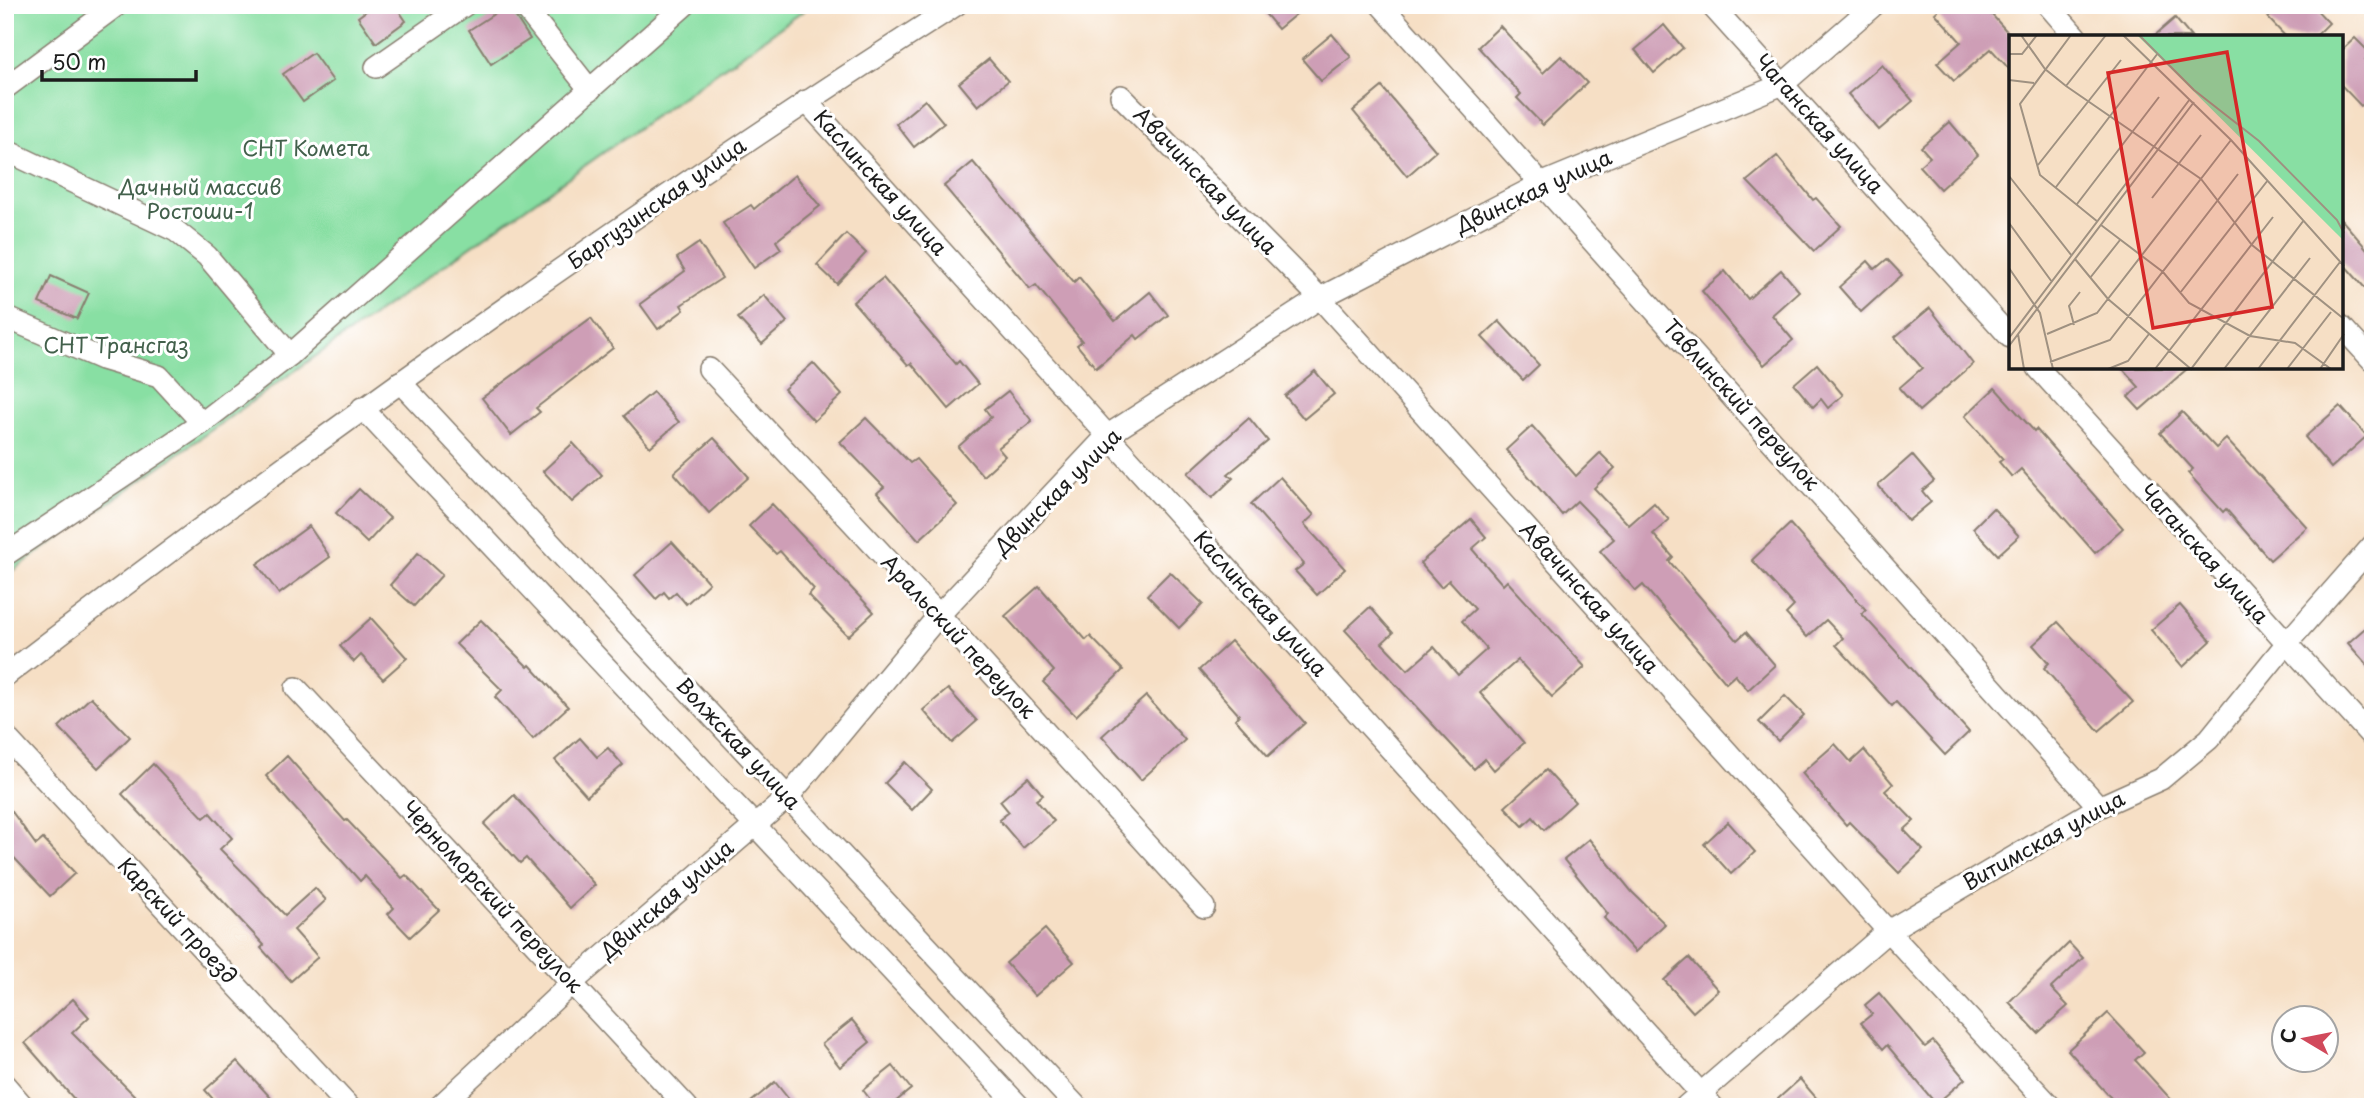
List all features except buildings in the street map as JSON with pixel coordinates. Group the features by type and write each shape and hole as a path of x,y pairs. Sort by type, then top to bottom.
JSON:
{"street":[{"path":"5,88 117,5"},
{"path":"376,67 465,5"},
{"path":"523,5 590,90"},
{"path":"5,555 202,423 290,355 685,5"},
{"name":"Баргузинская улица","path":"5,676 362,408 806,101 956,5"},
{"name":"Тавлинский переулок","path":"1381,5 1544,183 2099,807"},
{"name":"Чаганская улица","path":"1711,5 2009,335"},
{"name":"Двинская улица","path":"439,1107 573,982 788,797 939,615 1108,435 1320,298 1544,183 1783,84 1874,5"},
{"path":"2048,5 2075,35"},
{"name":"Авачинская улица","path":"1121,96 1320,298 1888,931 2051,1107"},
{"name":"Каслинская улица","path":"806,101 1108,435 1699,1102"},
{"path":"5,150 176,232 207,257 290,355"},
{"path":"5,317 102,359 159,376 202,423"},
{"path":"2343,328 2373,361"},
{"name":"Аральский переулок","path":"709,369 939,615 1204,907"},
{"name":"Чаганская улица","path":"2039,369 2373,738"},
{"name":"Волжская улица","path":"400,382 1077,1107"},
{"name":"Волжская улица","path":"362,408 1020,1107"},
{"name":"Витимская улица","path":"1699,1102 1888,931 2099,807 2161,779 2209,739 2286,644 2373,545"},
{"name":"Черноморский переулок","path":"296,688 687,1107"},
{"name":"Карский проезд","path":"5,736 349,1107"},
{"path":"5,1085 24,1107"}],"green space":[{"name":"Дачный массив Ростоши-1","path":"5,5 812,5 5,576"}],"park label":[{"name":"СНТ Комета","path":"306,149"},
{"name":"СНТ Трансгаз","path":"116,346"}]}
